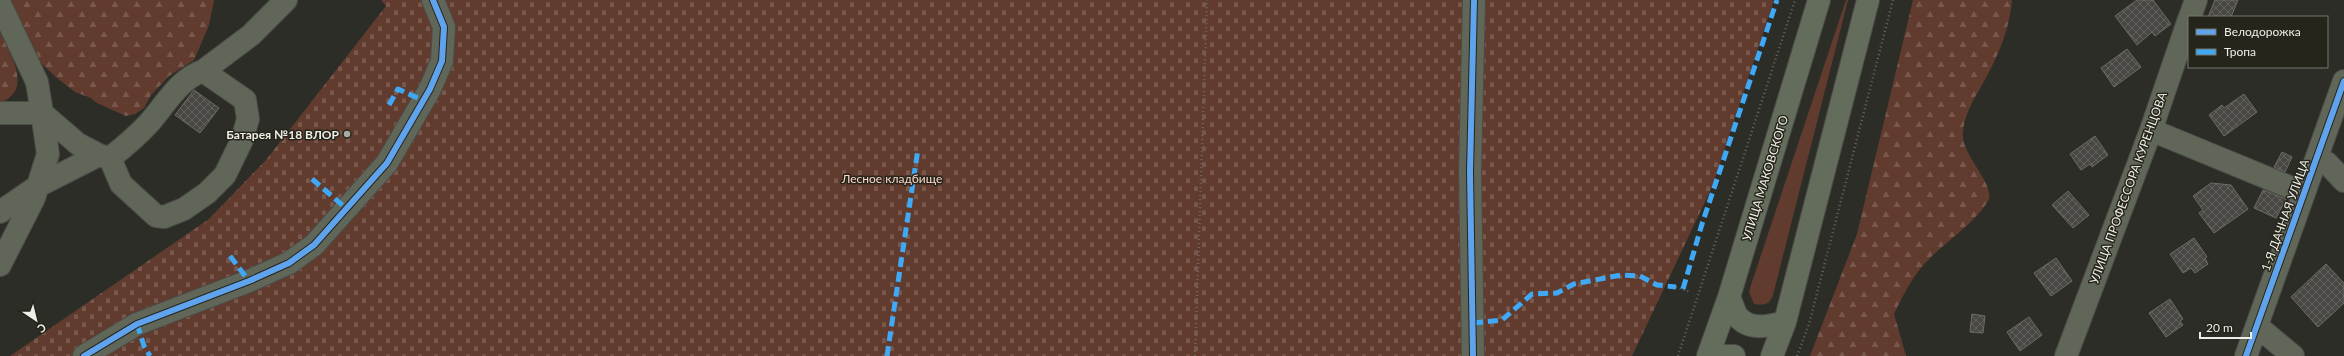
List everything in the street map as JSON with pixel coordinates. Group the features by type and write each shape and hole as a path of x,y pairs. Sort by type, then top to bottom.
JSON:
{"highway":[{"name":"УЛИЦА МАКОВСКОГО","path":"1708,356 1729,296 1819,0"},
{"path":"1772,356 1785,322 1868,0"},
{"path":"1729,296 1738,317 1751,326 1767,327 1785,322"},
{"path":"1722,356 1734,356"}],"street":[{"path":"0,212 38,186 104,157 134,138 190,75 203,71 251,35 286,0"},
{"path":"84,356 137,324 249,281 289,263 314,245 387,163 430,89 442,62 444,27 433,0"},
{"path":"1473,356 1470,172 1474,0"},
{"name":"УЛИЦА ПРОФЕССОРА КУРЕНЦОВА","path":"2190,16 2196,0"},
{"path":"0,4 37,82 48,154 34,198 0,265"},
{"name":"УЛИЦА ПРОФЕССОРА КУРЕНЦОВА","path":"2066,356 2151,130 2188,21"},
{"path":"0,113 42,113 78,144 104,157 121,184 156,216 164,217 184,209 207,193 224,175 242,140 248,119 245,100 203,71"},
{"name":"1-Я ДАЧНАЯ УЛИЦА","path":"2246,356 2344,81"},
{"path":"2151,130 2304,193"},
{"path":"2316,158 2326,163 2344,181"},
{"path":"2256,326 2293,356"}],"path":[{"path":"1195,356 1207,0"},
{"path":"1678,356 1701,279 1795,0"},
{"path":"1798,356 1809,324 1893,0"},
{"path":"1725,160 1729,161"},
{"path":"1676,287 1690,292"}],"green space":[{"path":"7,0 214,0 209,25 194,60 169,76 151,95 144,108 135,114 126,116 97,103 91,98 75,92 43,65 22,34"},
{"name":"Лесное кладбище","path":"381,0 1774,0 1712,187 1632,356 10,356 209,219 266,160 386,6"},
{"path":"1846,0 1848,0 1773,295 1770,301 1766,304 1754,304 1749,292 1751,285"},
{"path":"1913,0 2012,0 2007,28 2001,46 1989,72 1969,108 1963,132 1967,150 1987,187 1989,194 1988,201 1977,216 1926,263 1915,276 1902,298 1894,314 1906,356 1810,356 1857,234"},
{"path":"0,32 13,61 18,80 16,89 10,97 0,103"}],"building":[{"path":"2137,0 2153,0 2171,24 2155,36 2152,32 2137,45 2115,16"},
{"path":"2215,0 2238,0 2231,16 2208,16"},
{"path":"2127,49 2141,67 2114,87 2101,68"},
{"path":"194,90 219,108 200,133 175,115"},
{"path":"2244,94 2257,112 2224,136 2209,115 2222,105 2224,108"},
{"path":"2095,136 2108,155 2092,167 2090,164 2081,170 2070,154"},
{"path":"2282,152 2292,157 2285,172 2274,167"},
{"path":"2211,183 2231,185 2248,209 2214,233 2199,213 2203,210 2193,196"},
{"path":"2263,190 2286,199 2276,218 2254,208"},
{"path":"2068,191 2089,215 2073,228 2052,205"},
{"path":"2194,238 2207,257 2205,258 2208,264 2195,273 2191,268 2183,273 2170,254"},
{"path":"2056,258 2072,281 2051,296 2034,273"},
{"path":"2326,264 2344,283 2344,303 2318,327 2291,297"},
{"path":"2170,299 2183,319 2180,321 2183,325 2166,337 2149,313"},
{"path":"1972,314 1985,316 1983,333 1970,332"},
{"path":"2029,317 2042,335 2020,351 2007,332"}],"marked path":[{"path":"1683,289 1702,224 1777,0"},
{"path":"389,105 398,89 424,101"},
{"path":"887,356 918,149"},
{"path":"312,179 347,209"},
{"path":"230,256 249,281"},
{"path":"1473,323 1502,320 1532,294 1557,293 1574,284 1621,275 1640,276 1657,285 1676,287"},
{"path":"137,324 144,346 150,356"}],"cycle path":[{"path":"84,356 137,324 249,281 289,263 314,245 387,163 430,89 442,61 444,27 433,0"},
{"path":"1473,356 1470,172 1474,0"},
{"path":"2246,356 2344,81"}],"place":[{"name":"Батарея №18 ВЛОР","path":"347,134"}]}
